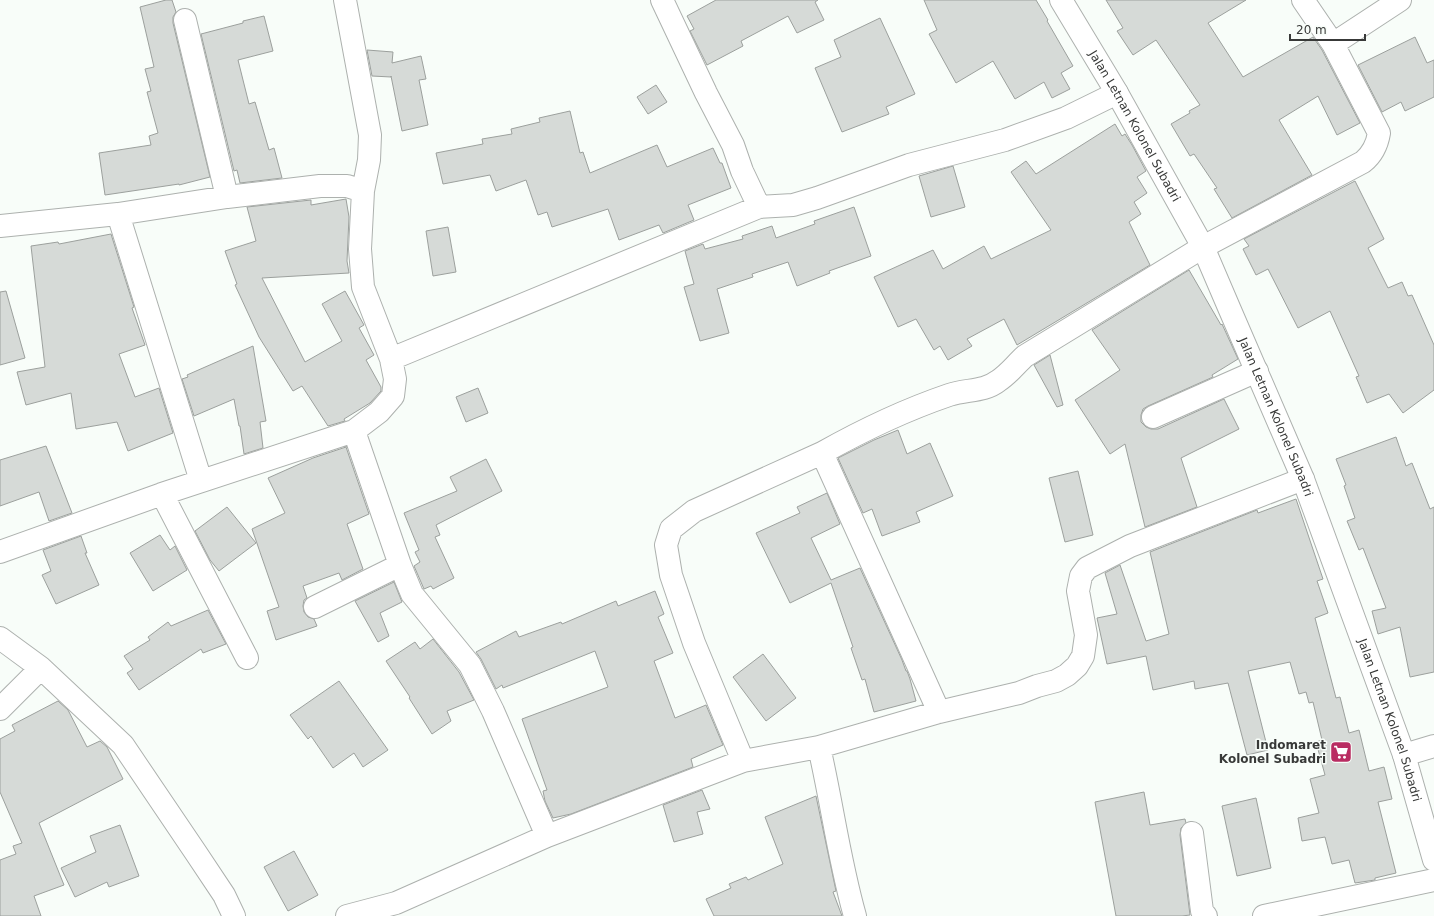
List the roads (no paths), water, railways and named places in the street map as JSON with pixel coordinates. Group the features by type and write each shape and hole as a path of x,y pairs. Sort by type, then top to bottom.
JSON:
{"street":[{"path":"0,552 162,494 354,431 379,412 393,396 395,379 391,359 363,287 360,249 363,191 369,160 370,135 345,0"},
{"path":"662,0 706,93 733,145 742,171 759,207"},
{"name":"Jalan Letnan Kolonel Subadri","path":"1061,0 1118,93 1203,247 1257,371 1303,480 1404,755 1434,860"},
{"path":"743,761 694,642 671,575 666,545 671,529 694,511 822,453 869,427 949,395 964,391 979,390 998,382 1025,356 1203,247 1363,162 1371,156 1378,140 1379,133 1333,44 1303,0"},
{"path":"1333,44 1400,0"},
{"path":"185,20 227,197"},
{"path":"391,359 759,207 793,205 817,198 909,165 1005,140 1066,118 1118,93"},
{"path":"0,226 118,214 227,197 320,186 347,186 363,191"},
{"path":"118,214 201,481"},
{"path":"1152,417 1257,371"},
{"path":"354,431 400,565 412,594 470,665 493,711 547,836"},
{"path":"822,453 939,712"},
{"path":"347,916 396,904 547,836 743,761 819,747 939,712 1019,693 1056,681 1067,675 1077,666 1083,656 1086,635 1078,591 1081,576 1087,568 1130,546 1303,480"},
{"path":"162,494 247,658"},
{"path":"316,607 400,565"},
{"path":"0,638 42,668 123,745 224,895 234,916"},
{"path":"0,709 42,668"},
{"path":"1404,755 1434,746"},
{"path":"819,747 848,890 855,916"},
{"path":"1192,833 1202,911 1206,916"},
{"path":"1264,916 1434,880"}],"place":[{"name":"Indomaret Kolonel Subadri","path":"1341,752"}]}
